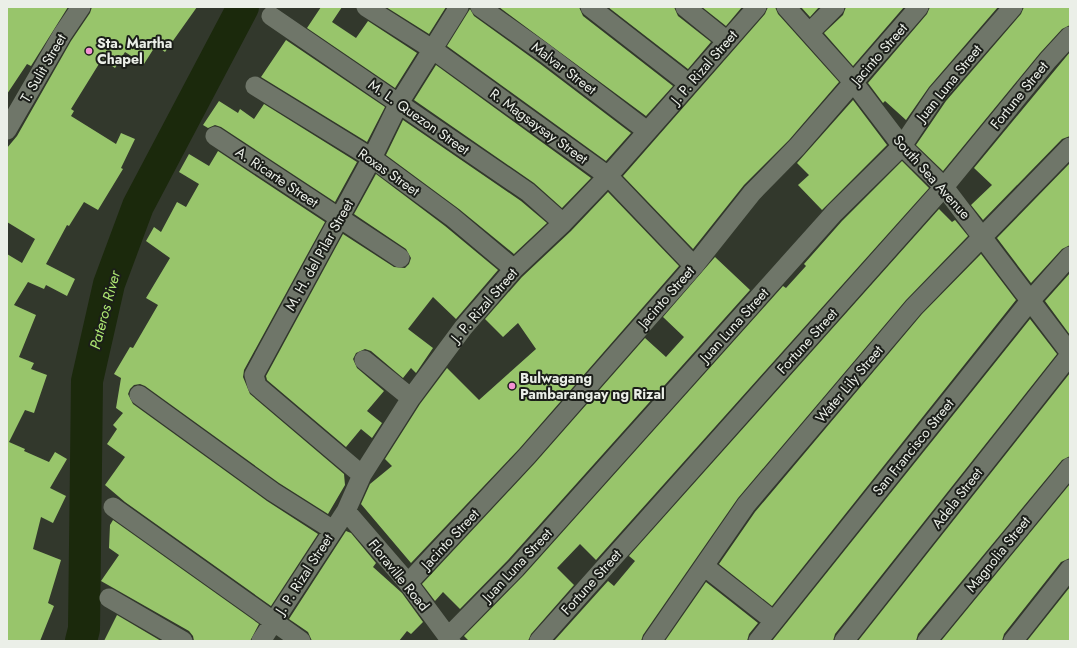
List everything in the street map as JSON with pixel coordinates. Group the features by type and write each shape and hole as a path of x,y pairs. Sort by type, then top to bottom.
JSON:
{"street":[{"name":"T. Sulit Street","path":"7,130 62,35 81,7"},
{"name":"R. Magsaysay Street","path":"366,7 432,49 608,176 694,266"},
{"name":"M. H. del Pilar Street","path":"362,475 257,386 254,380 254,375 372,158 399,103 459,7"},
{"name":"Malvar Street","path":"480,7 546,54 648,131"},
{"path":"590,7 688,84"},
{"path":"685,7 727,41"},
{"name":"J. P. Rizal Street","path":"261,641 346,511 362,475 411,398 463,328 514,269 563,223 608,176 757,7"},
{"name":"South Sea Avenue","path":"786,7 810,32 854,83 902,146 944,187 1070,354"},
{"path":"810,32 835,7"},
{"name":"Jacinto Street","path":"408,583 527,456 694,266 752,193 798,147 919,7"},
{"name":"Juan Luna Street","path":"449,639 516,568 834,213 902,146 937,94 1013,7"},
{"name":"M. L. Quezon Street","path":"271,16 528,192 563,223"},
{"name":"Fortune Street","path":"539,641 944,187 1048,60 1070,36"},
{"name":"Roxas Street","path":"255,86 372,158 452,217 514,269"},
{"name":"A. Ricarte Street","path":"215,136 400,258"},
{"name":"Water Lily Street","path":"652,641 746,504 914,307 1070,147"},
{"name":"San Francisco Street","path":"758,641 1030,301 1070,256"},
{"name":"Adela Street","path":"844,641 1070,354"},
{"path":"364,360 411,398"},
{"path":"138,395 273,492 333,530"},
{"name":"Magnolia Street","path":"927,641 1070,467"},
{"path":"113,507 301,641"},
{"name":"Floraville Road","path":"346,511 408,583 449,639"},
{"path":"704,566 774,621"},
{"path":"1013,641 1070,569"},
{"path":"109,598 183,641"}],"building":[{"path":"7,7 68,7 31,66 27,64 7,94"},
{"path":"92,7 197,7 165,52 156,45 144,64 125,52 115,68 102,59 71,109 74,111 71,116 116,144 121,133 135,139 121,168 123,169 98,210 84,202 69,226 67,225 46,264 75,279 67,296 46,285 44,289 28,282 14,305 36,315 19,357 34,363 31,369 47,375 34,413 25,410 9,442 25,449 24,451 49,462 55,452 67,459 50,488 66,496 53,523 41,517 33,549 61,560 48,603 54,606 40,641 7,641 7,254 22,263 35,239 7,222 7,148 17,136 71,41 90,13"},
{"path":"321,7 342,7 332,22 356,38 368,21 417,53 395,88 307,28"},
{"path":"386,7 446,7 429,34"},
{"path":"499,7 579,7 583,16 673,86 646,116"},
{"path":"608,7 674,7 678,16 711,42 688,69"},
{"path":"702,7 742,7 726,26"},
{"path":"768,7 775,7 778,14 839,82 789,140 744,185 693,249 623,176 765,14"},
{"path":"801,7 819,7 810,17"},
{"path":"846,7 904,7 853,66 824,33 843,15"},
{"path":"930,7 998,7 929,87 906,120 885,101 883,103 868,83 927,14"},
{"path":"1024,7 1070,7 1070,25 1062,29 1040,53 943,171 916,145 946,101 1021,14"},
{"path":"470,9 474,16 631,133 606,161 447,46"},
{"path":"286,40 385,107 367,142 261,77"},
{"path":"1070,52 1070,136 1062,139 983,220 971,205 992,185 974,168"},
{"path":"436,65 591,178 562,208 534,183 414,100"},
{"path":"853,100 887,145 822,210 798,185 809,175 797,163"},
{"path":"219,101 238,113 240,109 254,119 264,104 357,162 335,202 221,127 215,125 208,128 203,125"},
{"path":"403,120 521,201 547,223 514,254 459,209 386,155"},
{"path":"218,151 325,222 244,370 243,377 250,394 344,474 345,485 328,514 279,483 145,386 140,384 134,385 128,394 133,404 267,501 318,534 271,606 125,502 105,485 125,457 107,444 117,429 113,425 123,413 116,408 121,378 114,374 130,347 133,348 158,305 146,298 170,258 146,241 154,227 161,232 177,202 186,207 199,184 179,172 189,154 209,166"},
{"path":"902,161 929,188 596,560 580,544 557,568 574,585 531,634 528,641 469,641 464,636 524,575 783,286 786,288 806,266 804,264 842,221"},
{"path":"1070,163 1070,245 1062,249 1031,283 997,238"},
{"path":"376,174 445,226 498,270 456,319 433,297 408,329 433,348 416,373 411,368 403,378 371,351 365,349 356,353 353,359 357,368 384,391 367,411 382,423 372,438 361,429 346,447 267,380 266,376 343,234 394,267 405,268 409,264 411,258 406,249 354,214"},
{"path":"608,192 679,266 519,449 411,563 361,504 370,484 392,466 385,459 420,404 447,368 479,400 536,349 518,323 503,337 485,319 522,277 571,231"},
{"path":"939,209 952,222 955,220 968,236 906,300 738,498 643,635 641,641 554,641 608,581 614,586 635,561 629,556"},
{"path":"981,254 1016,300 772,606 719,564 755,512 922,314"},
{"path":"715,257 750,290 508,560 460,609 443,592 435,601 422,584 535,463 645,338 666,357 684,337 663,317"},
{"path":"1070,273 1070,335 1045,301"},
{"path":"1030,319 1057,354 835,634 833,641 772,641"},
{"path":"1070,373 1070,456 1062,460 918,634 916,641 858,641"},
{"path":"1070,484 1070,558 1061,562 1004,634 1002,641 941,641"},
{"path":"113,520 259,624 250,641 194,641 193,636 189,631 101,581 119,555 109,548 110,525"},
{"path":"346,531 351,533 376,563 373,567 402,593 423,622 411,634 407,631 399,641 312,641 308,632 289,619"},
{"path":"706,582 758,623 749,634 747,641 665,641"},
{"path":"1070,587 1070,641 1027,641"},
{"path":"117,615 161,641 104,641"}],"waterway":[{"name":"Pateros River","path":"81,641 84,629 87,381 109,284 138,206 243,7"}],"place":[{"name":"Sta. Martha Chapel","path":"89,51"},
{"name":"Bulwagang Pambarangay ng Rizal","path":"512,386"}]}
